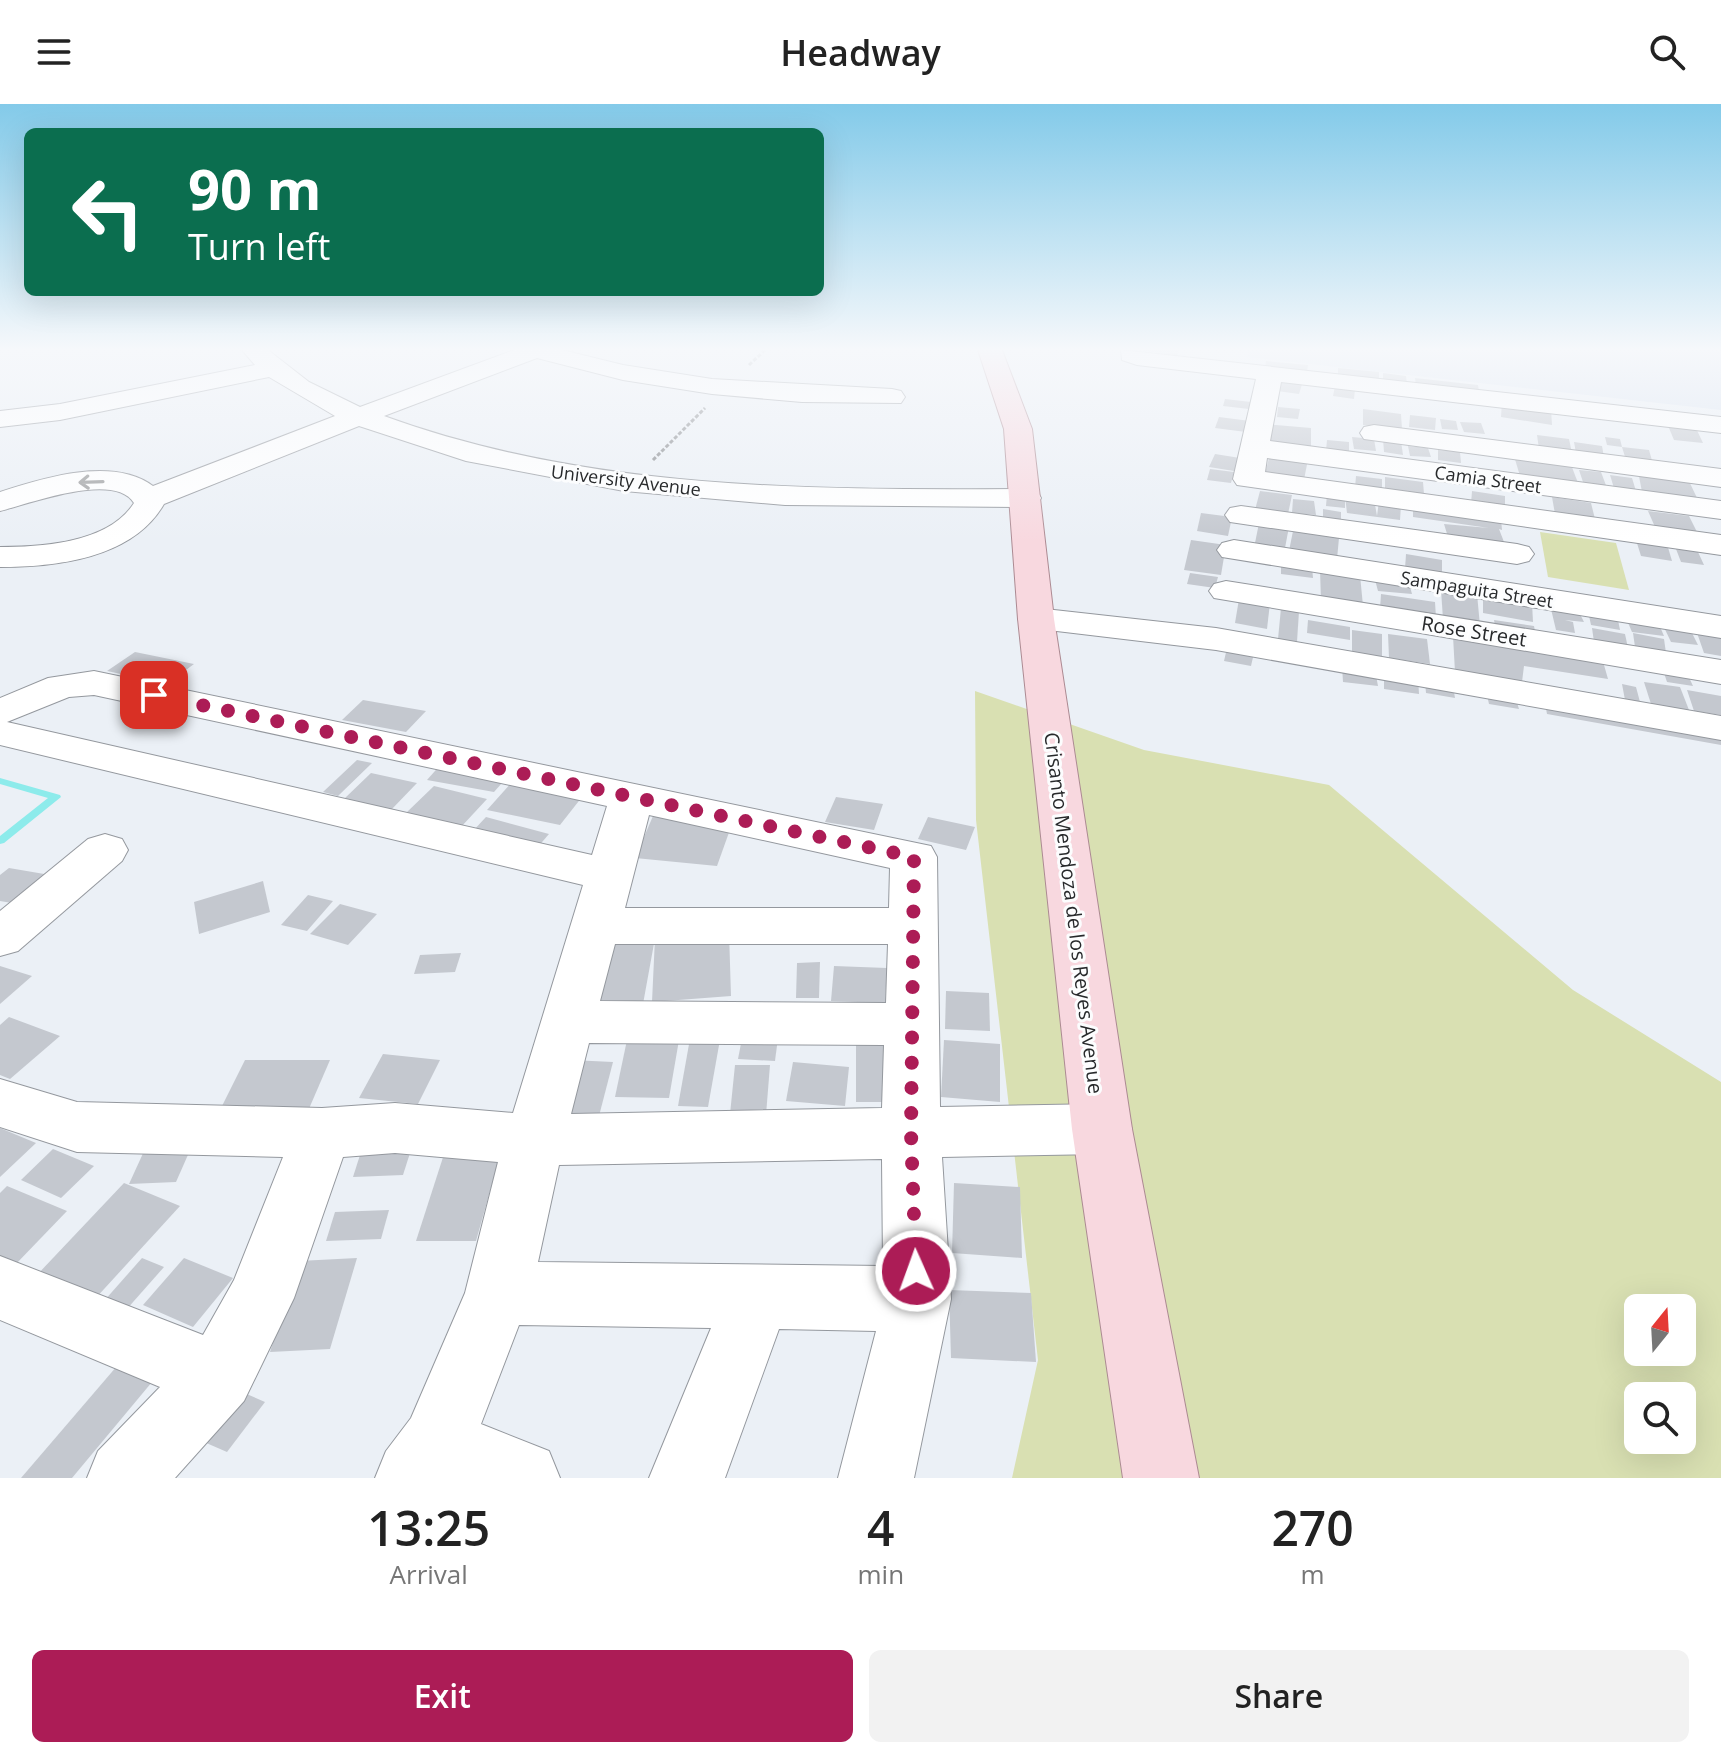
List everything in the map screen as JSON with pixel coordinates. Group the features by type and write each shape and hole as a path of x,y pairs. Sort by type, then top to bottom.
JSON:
{"main road":[{"name":"Crisanto Mendoza de los Reyes Avenue","path":"1013,414 1018,429 1026,490 1036,619 1102,1129 1161,1478"}],"street":[{"path":"2,421 46,414"},
{"path":"0,502 63,484 104,482 139,492 350,414"},
{"name":"University Avenue","path":"375,414 447,449 537,469 630,482 744,494 1026,490"},
{"path":"1216,639 1262,414"},
{"path":"1274,414 1291,422"},
{"name":"Camia Street","path":"1286,414 1721,510"},
{"path":"1335,414 1716,441"},
{"path":"1353,430 1721,478"},
{"path":"1248,479 1721,545"},
{"path":"0,557 50,554 106,538 143,516 139,492"},
{"path":"1241,515 1517,554"},
{"path":"1514,516 1522,596"},
{"name":"Sampaguita Street","path":"1234,550 1368,562 1522,596 1721,627"},
{"path":"1368,562 1373,615"},
{"name":"Rose Street","path":"1226,591 1721,672"},
{"path":"1036,619 1216,639 1721,728"},
{"path":"0,712 62,686 94,683 914,857 911,1133 917,1299 894,1412 876,1478"},
{"path":"0,733 601,900 912,926"},
{"path":"522,1478 425,1461 498,1293 534,1140 632,797"},
{"path":"0,938 105,850"},
{"path":"566,1022 914,1024"},
{"path":"0,1103 77,1127 322,1133 395,1128 534,1140 1102,1129"},
{"path":"125,1478 219,1376 261,1298 322,1133"},
{"path":"0,1288 219,1376"},
{"path":"498,1293 917,1299"},
{"path":"687,1478 757,1297"}],"green space":[{"path":"1540,532 1616,543 1629,590 1548,577"},
{"path":"975,691 1144,750 1329,785 1573,990 1721,1082 1721,1478 1012,1478 1038,1360 976,820"}],"building":[{"path":"1277,414 1299,414 1298,419 1277,417"},
{"path":"1363,414 1401,414 1402,429 1363,425"},
{"path":"1501,414 1551,414 1552,425 1501,417"},
{"path":"1410,415 1436,418 1435,430 1409,427"},
{"path":"1219,417 1250,421 1246,432 1215,428"},
{"path":"1440,419 1456,421 1458,430 1442,429"},
{"path":"1666,421 1694,424 1703,443 1674,440"},
{"path":"1460,422 1481,423 1485,434 1464,432"},
{"path":"1265,424 1311,428 1311,448 1265,443"},
{"path":"1537,435 1569,439 1572,453 1539,449"},
{"path":"1352,437 1374,439 1376,451 1354,449"},
{"path":"1605,437 1620,439 1622,447 1607,445"},
{"path":"1383,439 1401,441 1403,455 1384,452"},
{"path":"1327,440 1349,442 1349,453 1326,451"},
{"path":"1574,442 1602,446 1604,457 1576,453"},
{"path":"1408,446 1428,448 1431,457 1410,456"},
{"path":"1622,447 1649,450 1653,464 1626,460"},
{"path":"1438,450 1460,452 1461,463 1438,460"},
{"path":"1215,454 1240,458 1234,471 1209,467"},
{"path":"1270,454 1308,459 1304,480 1265,474"},
{"path":"1514,456 1570,462 1578,483 1520,476"},
{"path":"1210,469 1234,472 1231,483 1207,480"},
{"path":"1579,470 1601,472 1607,488 1584,485"},
{"path":"1638,471 1687,477 1698,500 1642,492"},
{"path":"1610,475 1632,478 1636,491 1614,488"},
{"path":"1356,476 1382,479 1382,491 1355,488"},
{"path":"1385,477 1423,482 1424,494 1385,489"},
{"path":"1260,491 1292,495 1288,514 1255,510"},
{"path":"1472,491 1505,496 1505,509 1471,504"},
{"path":"1327,494 1345,496 1345,508 1326,506"},
{"path":"1345,496 1374,499 1377,516 1379,501 1401,505 1400,520 1347,513"},
{"path":"1552,497 1591,503 1595,519 1555,514"},
{"path":"1293,499 1314,501 1316,515 1292,513"},
{"path":"1413,507 1501,519 1502,530 1499,529 1504,542 1448,537 1444,524 1489,528 1413,517"},
{"path":"1323,509 1341,512 1341,522 1323,520"},
{"path":"1648,511 1689,516 1697,532 1655,527"},
{"path":"1201,513 1232,517 1228,536 1197,531"},
{"path":"1259,523 1289,527 1284,553 1254,548"},
{"path":"1293,531 1339,538 1337,559 1289,551"},
{"path":"1191,540 1226,545 1221,575 1184,570"},
{"path":"1636,540 1667,544 1672,561 1641,556"},
{"path":"1676,549 1698,552 1704,565 1681,562"},
{"path":"1406,554 1442,560 1442,575 1405,569"},
{"path":"1281,563 1312,567 1313,578 1281,574"},
{"path":"1320,570 1360,575 1363,606 1321,601"},
{"path":"1190,573 1218,577 1215,588 1187,584"},
{"path":"1374,576 1408,579 1412,594 1378,591"},
{"path":"1441,589 1477,594 1480,626 1443,620"},
{"path":"1381,594 1435,602 1436,618 1380,609"},
{"path":"1483,595 1532,603 1533,622 1483,613"},
{"path":"1239,599 1270,603 1267,629 1235,623"},
{"path":"1281,608 1299,611 1297,642 1278,639"},
{"path":"1551,609 1579,612 1584,622 1565,620 1573,622 1575,633 1556,630"},
{"path":"1588,611 1617,615 1620,630 1591,625"},
{"path":"1626,618 1658,622 1664,636 1632,632"},
{"path":"1308,620 1350,627 1350,640 1307,633"},
{"path":"1494,620 1534,626 1536,636 1496,630"},
{"path":"1661,621 1688,625 1698,645 1671,642"},
{"path":"1592,628 1625,634 1628,648 1594,642"},
{"path":"1352,630 1382,634 1382,657 1352,652"},
{"path":"1696,630 1721,634 1721,656 1704,653"},
{"path":"1633,633 1664,639 1666,653 1635,647"},
{"path":"1388,634 1427,639 1430,664 1389,658"},
{"path":"1453,636 1602,658 1608,679 1524,666 1522,682 1455,672"},
{"path":"1227,648 1254,653 1251,666 1224,661"},
{"path":"135,652 194,664 167,684 107,671"},
{"path":"1342,665 1375,670 1378,686 1343,682"},
{"path":"1662,667 1686,671 1693,686 1667,682"},
{"path":"1384,673 1418,678 1419,694 1384,689"},
{"path":"1425,682 1453,686 1455,698 1426,693"},
{"path":"1644,682 1680,687 1689,710 1651,704"},
{"path":"1622,684 1636,687 1640,702 1625,700"},
{"path":"1687,690 1721,696 1721,715 1694,711"},
{"path":"1486,691 1515,696 1519,709 1489,704"},
{"path":"1544,698 1721,729 1721,745 1547,714"},
{"path":"363,700 426,711 406,732 342,720"},
{"path":"357,760 372,763 338,796 323,792"},
{"path":"442,763 509,775 494,792 427,780"},
{"path":"371,773 417,783 391,810 344,799"},
{"path":"511,783 582,797 560,825 487,810"},
{"path":"434,786 487,799 461,827 406,813"},
{"path":"836,797 883,804 874,830 825,822"},
{"path":"653,816 732,824 717,866 635,858"},
{"path":"486,817 549,834 536,849 472,832"},
{"path":"928,817 975,827 966,850 918,839"},
{"path":"9,868 56,876 24,905 0,901 0,875"},
{"path":"263,881 270,912 199,934 194,902"},
{"path":"308,895 333,901 307,931 281,925"},
{"path":"340,904 377,914 348,945 310,934"},
{"path":"729,932 731,996 652,1002 655,938 643,1004 593,1004 607,938"},
{"path":"461,953 455,972 414,974 420,955"},
{"path":"820,962 819,998 796,998 797,963"},
{"path":"0,966 32,976 0,1004"},
{"path":"834,966 887,968 885,1003 831,1001"},
{"path":"946,991 989,993 990,1031 945,1029"},
{"path":"9,1017 60,1036 10,1079 0,1075 0,1025"},
{"path":"856,1025 896,1025 898,1102 856,1102"},
{"path":"744,1028 779,1030 775,1061 738,1059"},
{"path":"691,1033 721,1034 708,1107 678,1106"},
{"path":"627,1040 679,1040 669,1098 615,1097"},
{"path":"944,1040 1000,1044 1000,1102 941,1097"},
{"path":"383,1054 440,1060 418,1104 359,1098"},
{"path":"245,1060 330,1060 308,1111 220,1110"},
{"path":"571,1060 613,1062 599,1116 556,1114"},
{"path":"793,1062 849,1067 845,1106 786,1101"},
{"path":"735,1065 770,1065 766,1115 730,1114"},
{"path":"0,1128 36,1143 0,1177"},
{"path":"191,1148 176,1182 129,1184 145,1149"},
{"path":"446,1148 502,1148 476,1241 416,1241"},
{"path":"53,1149 94,1166 61,1198 21,1180"},
{"path":"410,1153 403,1175 353,1177 360,1155"},
{"path":"124,1183 180,1206 94,1300 36,1276"},
{"path":"954,1183 1020,1187 1022,1258 952,1253"},
{"path":"7,1186 67,1211 14,1266 0,1260 0,1193"},
{"path":"389,1210 381,1239 326,1241 335,1212"},
{"path":"142,1258 164,1267 126,1310 104,1301"},
{"path":"184,1258 233,1278 193,1327 143,1305"},
{"path":"357,1258 330,1349 270,1352 299,1261"},
{"path":"949,1290 1031,1293 1036,1362 951,1358"},
{"path":"123,1359 157,1376 72,1478 21,1478"},
{"path":"242,1392 265,1402 227,1452 204,1442"}],"waterway":[{"path":"0,781 56,797 0,841"}],"route":[{"path":"154,695 914,857 911,1133 916,1271"}]}
